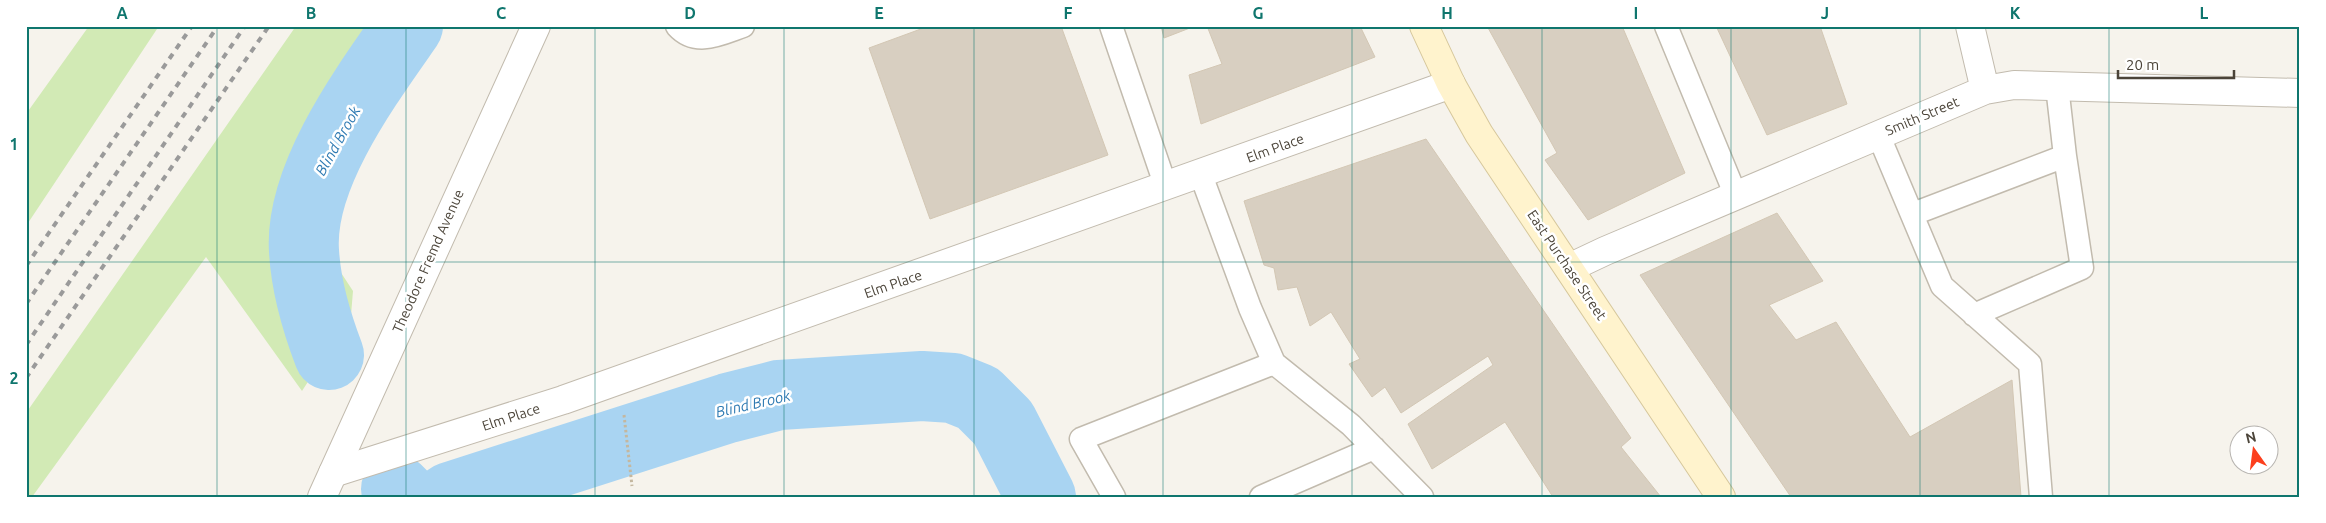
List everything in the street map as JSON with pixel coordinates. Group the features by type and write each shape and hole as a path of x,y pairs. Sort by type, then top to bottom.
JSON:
{"main road":[{"name":"East Purchase Street","path":"1424,26 1450,84 1479,134 1721,497"}],"street":[{"name":"Theodore Fremd Avenue","path":"322,497 536,26"},
{"path":"1970,26 1985,90"},
{"name":"Elm Place","path":"333,472 564,400 1166,187 1450,84"},
{"name":"Smith Street","path":"1570,268 1605,251 1985,90 2014,85 2300,93"}],"lane":[{"path":"677,26 684,35 708,39 743,26"},
{"path":"1111,26 1166,187"},
{"path":"1666,26 1736,196"},
{"path":"1974,314 2082,268 2065,156 2057,86"},
{"path":"1878,134 1942,286 2030,364 2042,497"},
{"path":"1912,214 2065,156"},
{"path":"1201,174 1250,308 1274,363 1351,424 1422,497"},
{"path":"1114,497 1081,439 1274,363"},
{"path":"1261,497 1374,448"}],"path":[{"path":"623,408 632,486"}],"green space":[{"path":"89,26 159,26 26,226 26,114"},
{"path":"296,26 435,26 375,119 340,186 332,259 353,291 351,315 302,391 206,257 32,497 26,497 26,413"}],"building":[{"path":"929,26 1061,26 1108,155 930,219 869,48"},
{"path":"1161,26 1195,26 1164,38"},
{"path":"1207,26 1360,26 1375,57 1201,124 1189,75 1222,64"},
{"path":"1487,26 1622,26 1685,173 1588,220 1545,160 1557,153"},
{"path":"1716,26 1820,26 1847,104 1767,135"},
{"path":"1426,139 1631,438 1621,447 1661,497 1553,497 1505,422 1432,469 1408,424 1493,365 1488,356 1401,413 1385,387 1372,397 1349,364 1360,359 1331,312 1310,326 1297,287 1278,290 1274,268 1264,265 1244,201"},
{"path":"1777,213 1823,281 1769,305 1796,340 1836,322 1910,437 2012,380 2021,497 1791,497 1640,275"}],"waterway":[{"name":"Blind Brook","path":"329,355 312,304 307,278 304,251 305,222 312,193 338,133 373,76 408,26"},
{"name":"Blind Brook","path":"450,497 728,408 779,395 922,386 953,388 978,398 1003,423 1041,497"},
{"name":"Blind Brook","path":"396,489 404,497"}],"railway":[{"path":"26,266 192,26"},
{"path":"26,304 218,26"},
{"path":"26,345 245,26"},
{"path":"26,378 269,26"}]}
